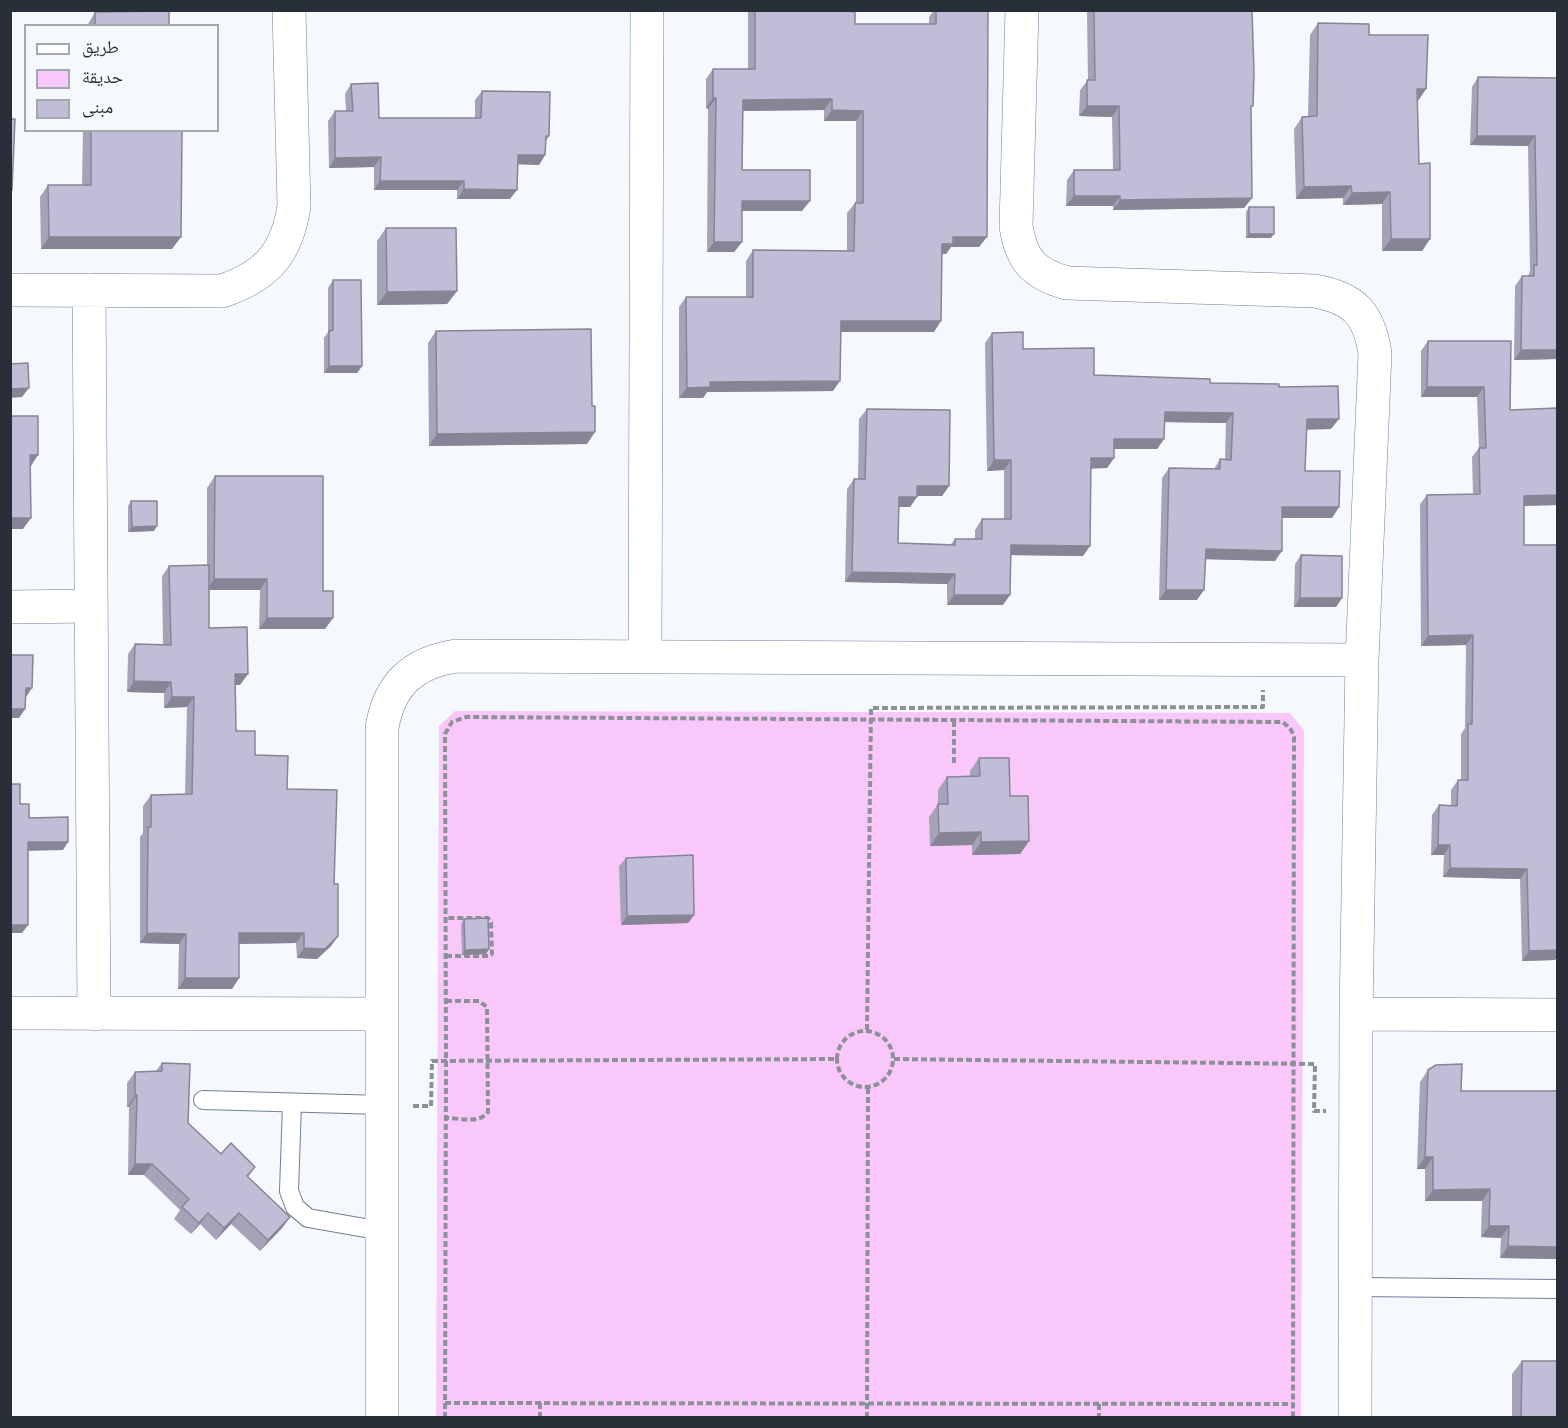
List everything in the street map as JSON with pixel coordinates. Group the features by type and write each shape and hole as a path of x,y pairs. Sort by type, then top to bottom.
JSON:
{"street":[{"path":"10,290 222,291 241,285 258,275 273,261 284,244 291,226 294,206 289,10"},
{"path":"645,657 647,10"},
{"path":"1022,10 1017,226 1019,243 1025,258 1036,270 1051,279 1066,283 1315,291 1334,294 1351,303 1364,317 1372,334 1375,353 1362,660 1356,1014 1354,1418"},
{"path":"89,290 94,1014"},
{"path":"10,608 91,606"},
{"path":"382,1418 382,728 391,697 399,684 411,673 424,664 456,656 1362,660"},
{"path":"10,1013 381,1014"},
{"path":"1356,1014 1557,1014"}],"lane":[{"path":"203,1100 382,1106"},
{"path":"292,1103 289,1191 295,1207 308,1218 382,1231"},
{"path":"1355,1287 1557,1289"}],"path":[{"path":"867,1030 871,708 1263,707 1265,660"},
{"path":"445,1418 445,734 447,727 458,718 478,717 1281,722 1290,728 1294,737 1293,1418"},
{"path":"954,720 954,763"},
{"path":"446,918 488,918 491,923 492,954 488,956 446,956"},
{"path":"446,1001 479,1001 487,1007 489,1061 488,1112 486,1115 478,1119 446,1118"},
{"path":"867,1030 883,1036 893,1050 894,1059 892,1069 886,1078 878,1084 859,1087 843,1077 838,1068 838,1050 842,1042 857,1031 867,1030"},
{"path":"382,1106 431,1106 432,1061 837,1059"},
{"path":"894,1059 1315,1064 1314,1111 1355,1113"},
{"path":"867,1418 868,1087"},
{"path":"444,1402 1293,1404"},
{"path":"540,1403 540,1418"},
{"path":"1099,1404 1099,1418"}],"green space":[{"path":"455,711 1290,713 1304,730 1301,1417 436,1418 439,726"}],"building":[{"path":"755,10 845,10 855,12 855,24 936,24 936,10 988,10 987,237 953,237 953,244 942,244 941,321 841,321 840,381 710,382 710,387 687,388 686,297 753,297 753,250 854,251 855,203 863,203 863,111 832,110 832,99 743,100 742,170 810,170 810,201 742,201 742,242 714,242 716,98 713,98 713,69 755,69"},
{"path":"1094,10 1252,10 1254,73 1253,106 1251,106 1252,198 1120,200 1120,196 1074,196 1074,170 1120,170 1119,106 1087,106 1087,80 1095,80"},
{"path":"169,11 169,24 95,24 95,12"},
{"path":"1318,23 1369,24 1369,35 1428,35 1426,89 1417,89 1419,164 1430,163 1430,239 1391,239 1390,192 1352,193 1351,186 1304,187 1302,117 1317,116"},
{"path":"1478,77 1557,78 1557,350 1521,350 1522,276 1534,276 1534,265 1537,265 1535,136 1477,136"},
{"path":"378,83 379,118 481,118 482,91 550,92 549,136 546,136 545,155 518,155 517,190 464,189 464,181 380,181 381,157 335,158 335,111 353,111 351,84"},
{"path":"10,119 15,119 12,190 10,190"},
{"path":"91,132 182,132 181,237 49,237 48,185 91,185"},
{"path":"1249,207 1274,207 1274,234 1249,234"},
{"path":"386,228 456,228 457,291 387,292"},
{"path":"333,280 361,280 362,366 329,366 329,331 333,330"},
{"path":"591,329 592,406 595,406 595,432 437,434 436,331"},
{"path":"1023,332 1023,349 1094,348 1094,375 1210,379 1210,383 1279,384 1279,387 1338,386 1339,419 1307,419 1305,471 1340,471 1339,507 1282,507 1282,551 1206,549 1204,590 1166,590 1169,468 1220,469 1220,459 1231,460 1233,413 1165,412 1164,439 1114,439 1114,458 1091,458 1090,546 1011,545 1010,595 954,595 955,574 852,572 854,479 865,479 867,409 950,410 949,486 917,486 917,497 899,497 898,543 955,545 955,539 982,539 982,519 1011,519 1011,460 994,460 992,333"},
{"path":"1428,341 1511,341 1510,410 1557,408 1557,495 1524,496 1524,545 1557,545 1557,950 1529,951 1527,869 1450,868 1450,845 1438,845 1439,805 1457,806 1458,780 1468,780 1468,724 1472,724 1473,635 1428,636 1427,495 1480,494 1479,448 1486,448 1484,387 1427,387"},
{"path":"28,363 29,388 10,389 10,364"},
{"path":"10,416 38,416 38,455 30,455 31,518 10,518"},
{"path":"215,476 323,476 323,591 333,591 333,618 267,618 267,579 214,579"},
{"path":"131,501 157,501 157,526 132,527"},
{"path":"1301,555 1342,556 1342,598 1300,598"},
{"path":"209,565 209,628 247,627 248,674 235,674 236,731 255,731 255,755 288,756 287,789 337,790 334,884 338,884 338,936 325,949 304,948 304,933 239,933 239,978 185,978 186,934 147,933 148,827 151,827 151,795 192,794 194,697 172,697 171,682 134,681 135,644 171,645 169,566"},
{"path":"10,655 33,655 32,688 26,688 25,709 10,709"},
{"path":"979,758 1009,758 1010,796 1028,796 1029,841 981,842 981,832 939,833 938,804 948,804 947,777 980,776"},
{"path":"10,784 20,784 20,804 29,804 29,818 68,817 68,842 28,842 28,925 10,925"},
{"path":"693,855 694,915 627,916 626,858"},
{"path":"488,918 489,949 465,950 464,919"},
{"path":"162,1063 190,1064 188,1123 221,1154 231,1143 255,1167 247,1176 290,1217 268,1240 239,1213 224,1228 208,1213 199,1223 182,1207 189,1199 152,1164 135,1164 137,1095 135,1096 135,1072 162,1071"},
{"path":"1462,1064 1461,1091 1557,1091 1557,1247 1508,1246 1509,1226 1489,1226 1490,1189 1433,1190 1433,1157 1425,1157 1428,1070 1436,1065"},
{"path":"1522,1361 1557,1361 1557,1418 1521,1418"}]}
